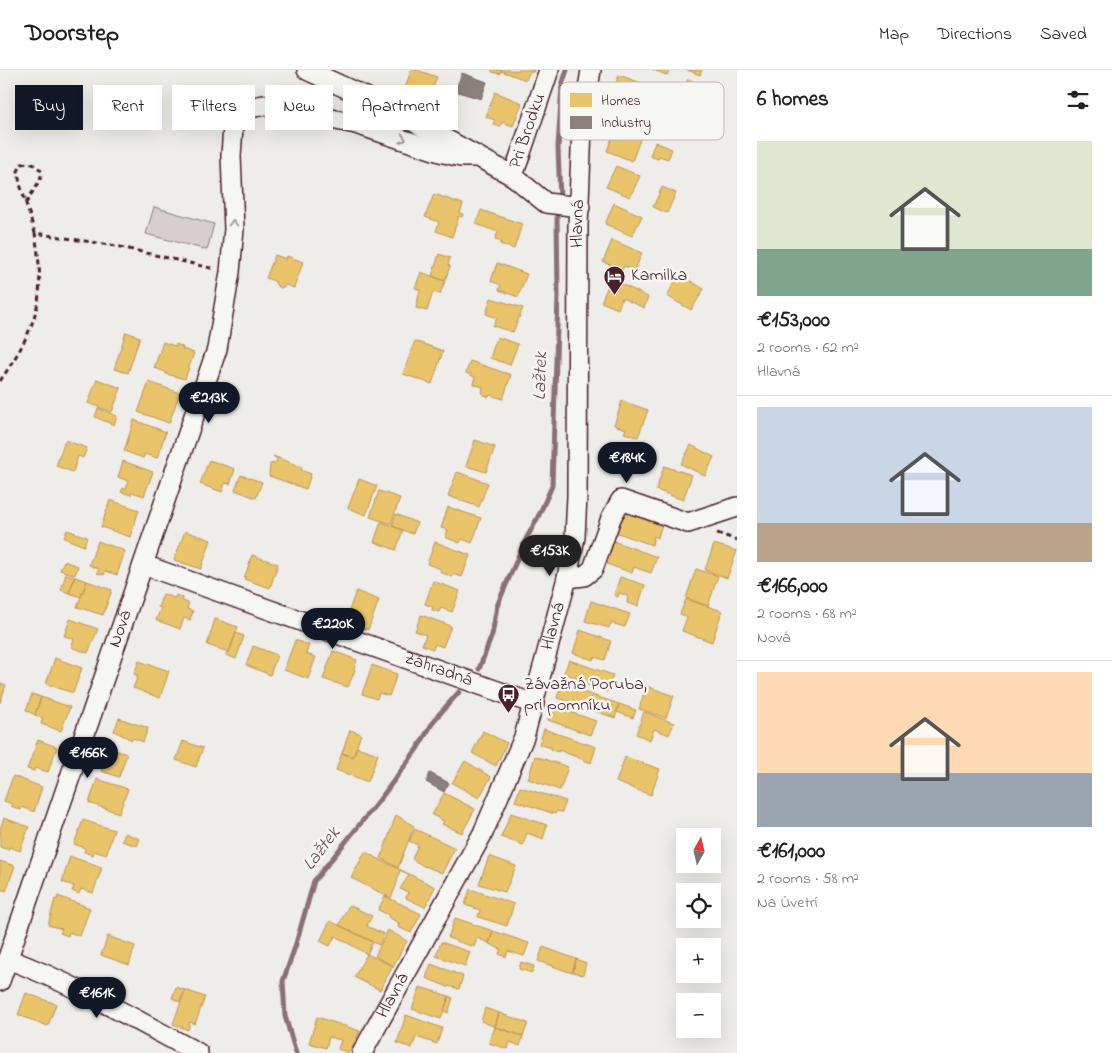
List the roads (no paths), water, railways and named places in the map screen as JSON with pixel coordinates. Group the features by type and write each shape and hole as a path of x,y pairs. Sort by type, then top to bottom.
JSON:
{"street":[{"path":"307,70 385,106 513,176"},
{"name":"Pri Brodku","path":"549,70 513,176 563,205"},
{"name":"Nová","path":"0,981 217,349 230,272 234,228 231,156 234,112 263,105 356,124 454,155 478,157"},
{"name":"Hlavná","path":"362,1053 483,834 524,737 567,578 575,536 577,496 563,205 579,140"},
{"path":"567,578 584,576 593,569 611,518 621,500 688,523 737,507"},
{"name":"Záhradná","path":"144,565 534,704"},
{"path":"8,959 114,1008 198,1053"}],"waterway":[{"name":"Lažtek","path":"563,82 567,70"},
{"name":"Lažtek","path":"479,669 492,635 497,606 524,543 552,486 558,296 557,213 560,200 558,147 560,116"},
{"name":"Lažtek","path":"296,1053 285,1016 283,981 314,881 381,798 417,749 435,719 459,692"}],"place":[{"name":"Kamilka","path":"615,295"},
{"name":"Závažná Poruba, pri pomníku","path":"508,714"}]}
